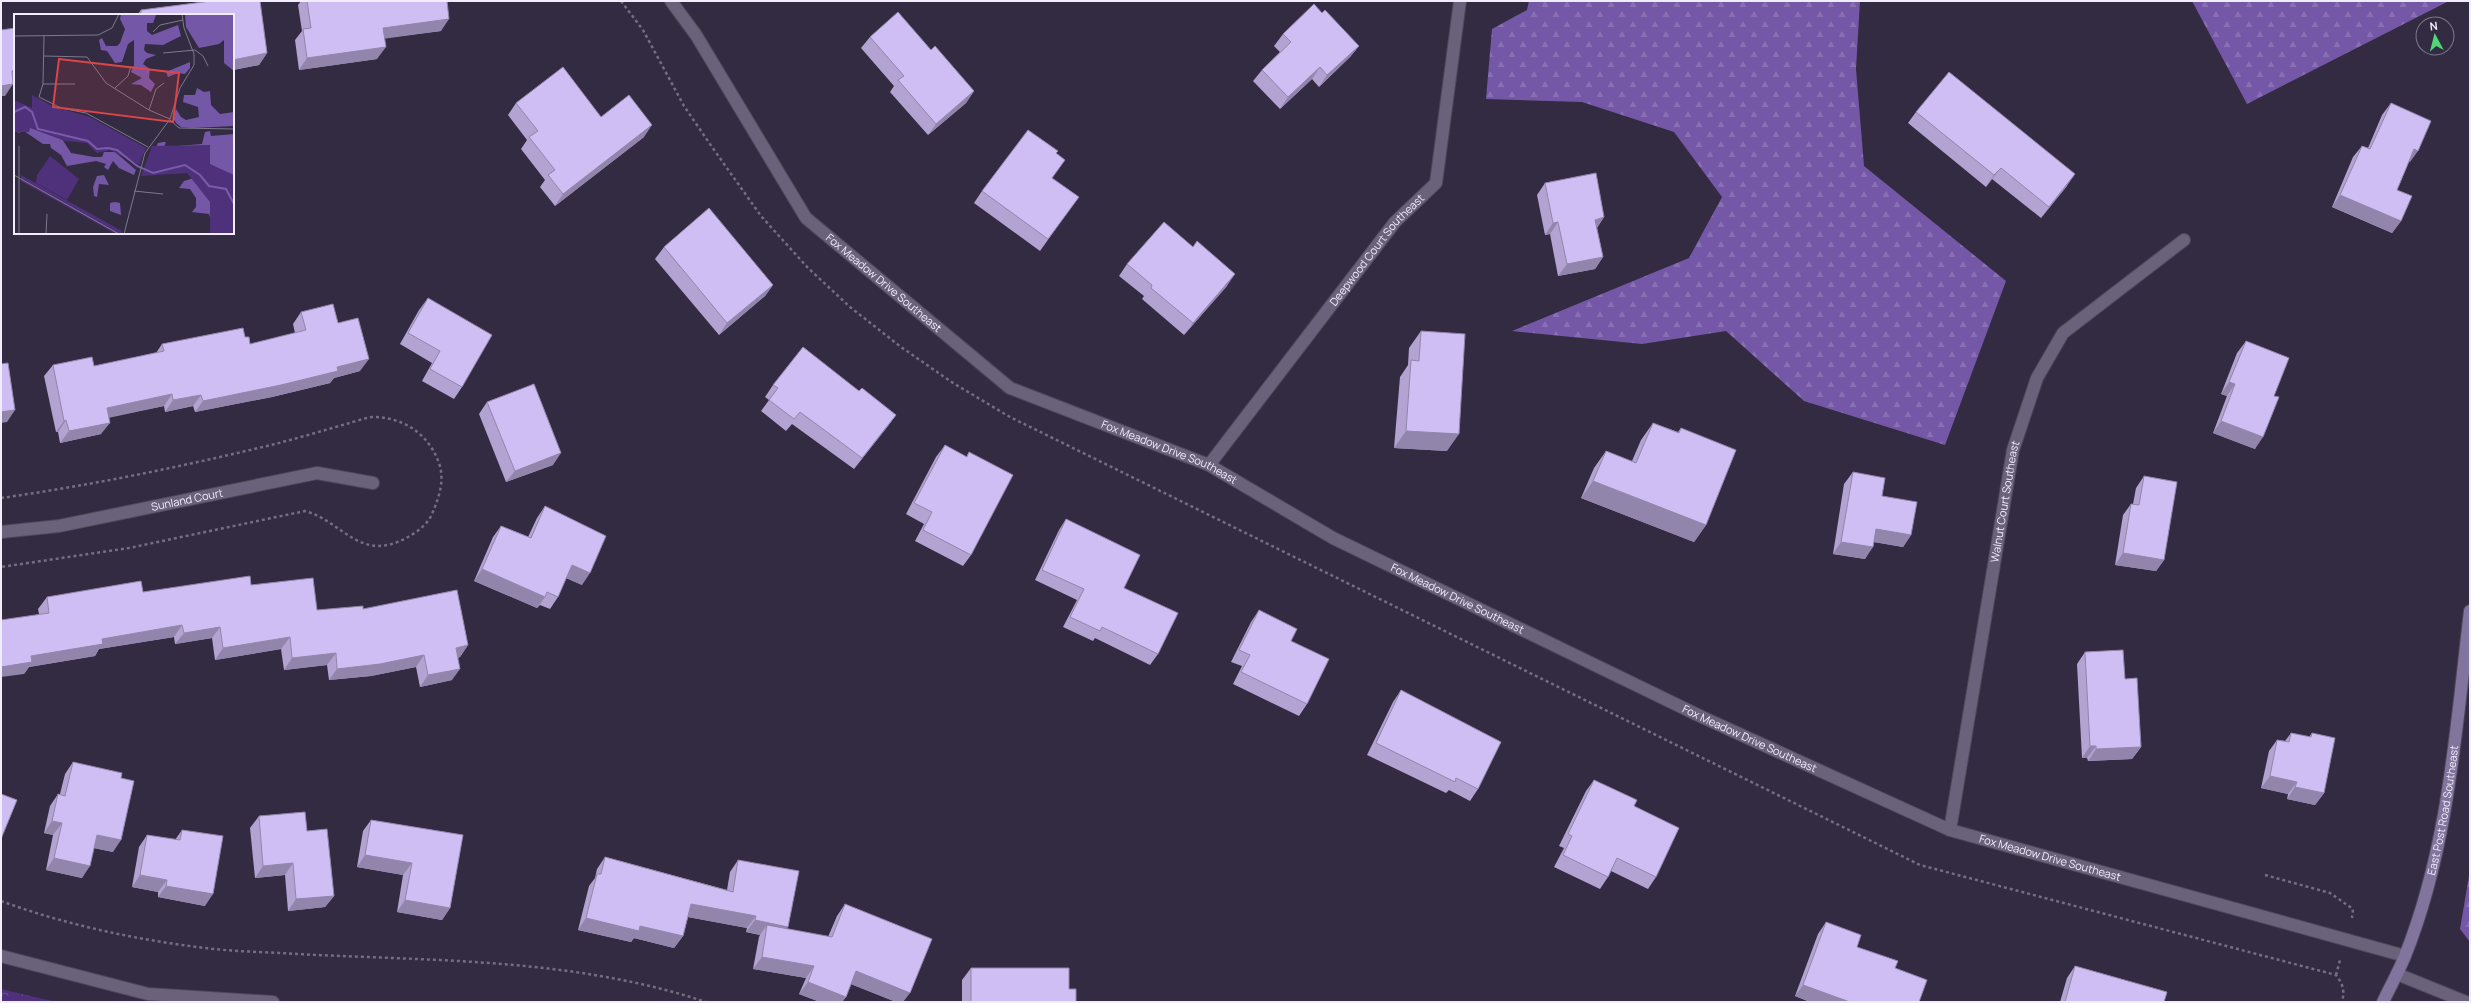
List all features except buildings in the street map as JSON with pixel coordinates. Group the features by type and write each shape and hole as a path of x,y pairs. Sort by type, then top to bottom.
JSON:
{"main road":[{"name":"East Post Road Southeast","path":"2383,1002 2405,956 2426,891 2446,803 2470,611"}],"street":[{"name":"Fox Meadow Drive Southeast","path":"671,1 696,35 806,218 1010,388 1209,466 1340,541 1702,717 1950,830 2405,956"},
{"name":"Deepwood Court Southeast","path":"1209,466 1395,222 1436,183 1460,1"},
{"name":"Walnut Court Southeast","path":"1950,830 2013,450 2038,378 2063,333 2184,240"},
{"name":"Sunland Court","path":"1,532 59,526 317,473 373,483"},
{"path":"1,956 148,994 274,1002"},
{"path":"2396,974 2466,1002"}],"path":[{"path":"2265,875 2330,893 2353,909 2352,918"},
{"path":"1,901 75,924 215,949 523,965 606,975 672,991 706,1002"},
{"path":"2336,975 2342,955"}],"green space":[{"path":"1529,1 1860,1 1856,69 1864,166 2006,281 1945,445 1804,401 1726,331 1642,344 1512,331 1689,258 1722,197 1674,132 1582,102 1486,99 1492,29 1527,10"},
{"path":"2192,1 2449,1 2420,16 2415,16 2415,18 2247,104"},
{"path":"2470,870 2470,942 2460,929"},
{"path":"1,989 56,1002 1,1002"}]}
